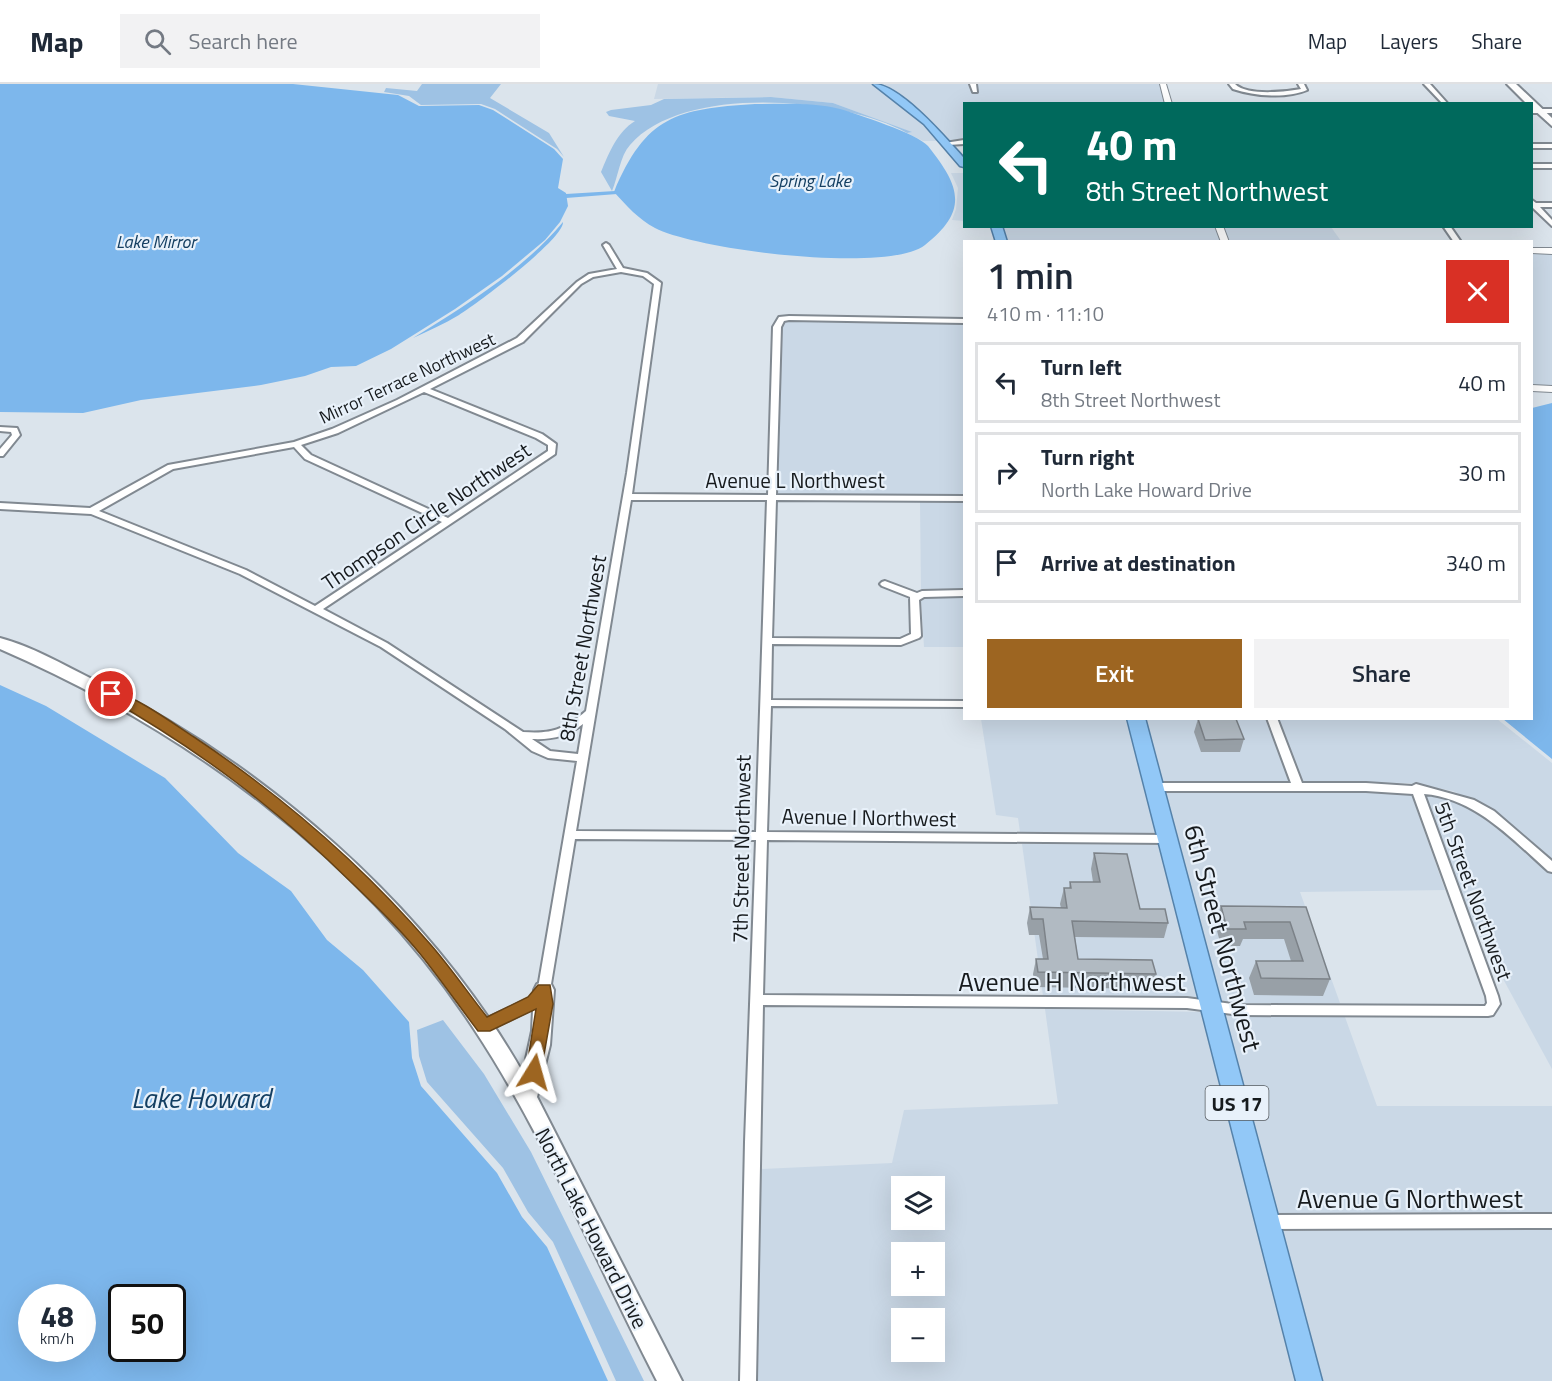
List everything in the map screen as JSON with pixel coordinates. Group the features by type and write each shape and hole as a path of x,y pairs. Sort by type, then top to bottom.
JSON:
{"highway":[{"path":"878,84 912,110 948,143 963,163"},
{"name":"6th Street Northwest","path":"1137,720 1310,1381"}],"main road":[{"path":"1511,84 1528,102"},
{"path":"1523,84 1552,111"},
{"path":"1536,111 1552,123"},
{"name":"North Lake Howard Drive","path":"0,643 76,677 167,726 261,791 332,852 392,912 456,987 484,1026 526,1098 670,1381"},
{"path":"526,1098 534,1072 545,1004 544,990"}],"street":[{"path":"1163,84 1168,102"},
{"path":"1232,84 1239,90 1302,87"},
{"path":"1427,84 1444,102"},
{"path":"1536,111 1552,111"},
{"path":"948,143 963,142"},
{"path":"1533,146 1552,146"},
{"path":"1533,166 1552,166"},
{"path":"1533,204 1552,205"},
{"path":"1533,205 1552,224"},
{"path":"606,245 621,270"},
{"path":"1533,251 1552,251"},
{"name":"Mirror Terrace Northwest","path":"92,511 171,467 296,444 362,420 511,346 531,331 579,283 591,275 621,270"},
{"name":"8th Street Northwest","path":"544,990 660,286 645,274 621,270"},
{"name":"7th Street Northwest","path":"748,1381 752,1142 777,327 782,319 963,321"},
{"path":"1533,388 1552,389"},
{"name":"Thompson Circle Northwest","path":"317,609 549,456 553,448 552,444 539,436 425,390"},
{"path":"0,429 15,432 16,435 0,454"},
{"path":"296,444 308,457 448,521"},
{"name":"Avenue L Northwest","path":"626,497 963,500"},
{"path":"0,506 92,511 243,572 317,609 414,664 521,735 536,748 548,754 582,758"},
{"path":"885,584 918,597"},
{"path":"767,641 901,642 916,636 914,599 922,594 963,593"},
{"path":"766,703 963,704"},
{"path":"521,735 548,737 567,732 590,713"},
{"path":"1273,720 1298,787"},
{"path":"1154,787 1416,789 1453,796 1486,812 1552,868"},
{"name":"5th Street Northwest","path":"1416,789 1492,996 1494,1004 1492,1007"},
{"name":"Avenue I Northwest","path":"571,835 1168,839"},
{"path":"484,1026 534,1002 544,990"},
{"name":"Avenue H Northwest","path":"758,1000 1187,1003 1240,1010 1488,1011 1492,1007"},
{"name":"Avenue G Northwest","path":"1268,1222 1552,1221"}],"shaded area":[{"path":"422,84 501,84 490,98 549,133 564,157 557,149 495,109 481,104 421,105 409,96 384,92 386,88 417,91"},
{"path":"658,84 875,84 943,141 923,141 907,133 911,132 833,103 771,97 654,99"},
{"path":"881,84 970,84 972,92 978,91 976,84 1160,84 1166,102 963,102 963,141 950,141 917,111"},
{"path":"771,97 833,103 912,132 907,133 879,121 844,111 805,105 764,103 724,105 686,112 654,125 630,145 621,161 612,191 601,172 618,137 635,121 609,116 606,112 651,105 664,99"},
{"path":"951,173 963,173 963,221 952,220 956,209 958,188"},
{"path":"1000,228 1215,228 1221,240 1006,240"},
{"path":"1222,228 1332,228 1340,240 1228,240"},
{"path":"1533,253 1552,253 1552,387 1533,385"},
{"path":"785,321 963,323 963,496 775,494 781,328"},
{"path":"920,502 963,503 963,590 921,590"},
{"path":"925,597 963,597 963,647 924,647 921,601"},
{"path":"981,720 1129,720 1160,834 1020,832 1018,818 996,815"},
{"path":"1141,720 1265,720 1290,782 1159,782"},
{"path":"1278,720 1498,720 1552,763 1552,861 1494,812 1453,791 1408,783 1302,782"},
{"path":"1162,792 1411,793 1445,890 1300,892 1340,1003 1238,1003 1217,1000"},
{"path":"1425,795 1452,801 1486,817 1552,874 1552,1069 1470,918"},
{"path":"1022,844 1162,845 1202,998 1043,996"},
{"path":"1045,1009 1205,1012 1300,1381 758,1381 760,1169 892,1163 904,1110 1058,1104"},
{"path":"1221,1014 1242,1017 1345,1017 1377,1106 1552,1106 1552,1212 1274,1213"},
{"path":"443,1020 484,1074 531,1152 644,1381 616,1381 553,1242 528,1212 503,1168 427,1082 419,1056 417,1030"},
{"path":"1552,1230 1552,1381 1319,1381 1279,1231"}],"water":[{"name":"Lake Mirror","path":"0,84 293,84 398,95 419,106 479,105 493,110 554,149 563,159 558,188 566,193 568,206 560,222 545,240 502,276 391,349 356,366 331,367 305,376 261,385 141,400 83,413 0,412"},
{"name":"Spring Lake","path":"755,104 809,104 840,109 887,125 922,141 947,172 952,185 955,196 954,208 949,220 940,232 925,245 904,253 873,258 792,256 749,251 677,236 643,221 614,192 638,147 652,132 667,121 704,109"},
{"path":"563,222 560,230 550,242 501,285 459,315 413,338 493,286 530,256"},
{"path":"1552,403 1552,759 1504,720 1533,720 1533,408"},
{"name":"Lake Howard","path":"0,685 46,706 165,778 238,853 291,891 327,940 363,970 409,1022 412,1058 421,1086 497,1173 522,1217 547,1247 608,1381 0,1381"}],"building":[{"path":"1198,720 1236,720 1244,739 1205,740"},
{"path":"1094,853 1127,854 1140,909 1165,909 1168,923 1072,921 1078,959 1152,960 1156,974 1038,972 1036,959 1048,959 1043,919 1032,919 1030,907 1067,908 1064,888 1071,888 1070,882 1100,882"},
{"path":"1221,906 1306,907 1330,979 1261,978 1256,961 1303,961 1290,922 1244,922 1246,929 1227,929"}],"waterway":[{"path":"566,196 615,193"}],"route":[{"path":"111,694 167,726 225,764 261,791 332,852 426,950 484,1026 534,1002 544,990 545,1004 534,1072"}]}
